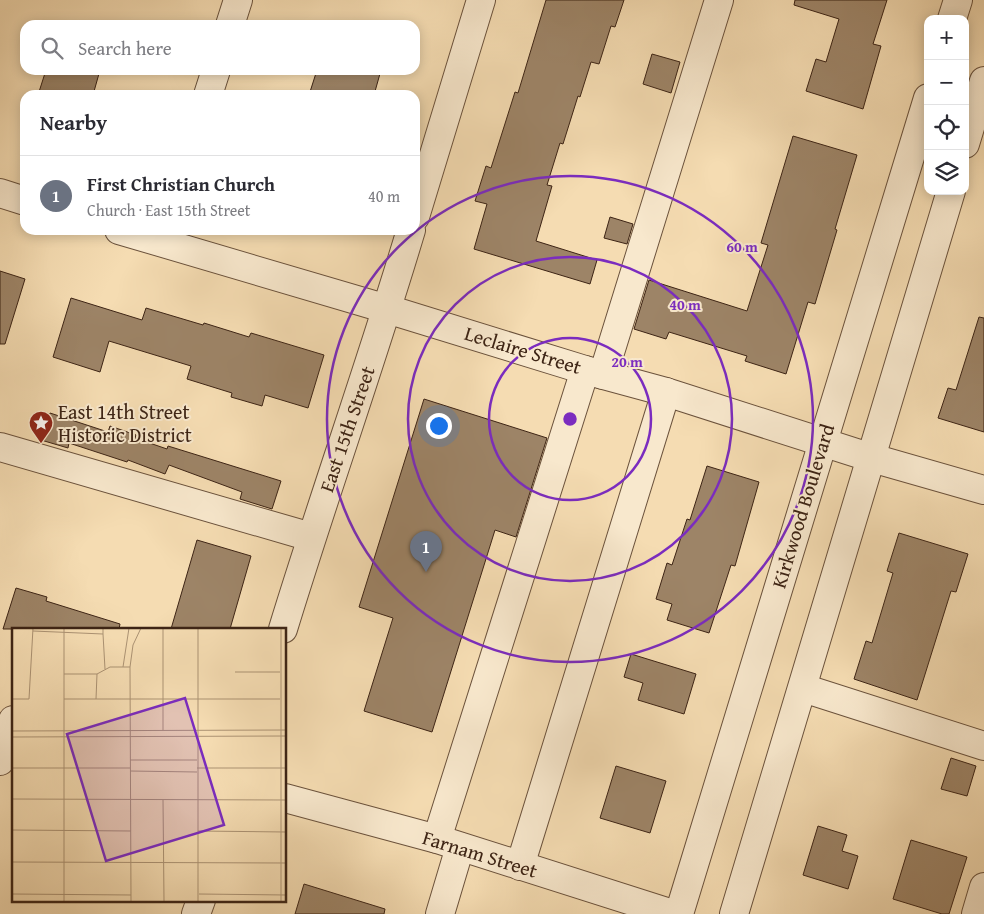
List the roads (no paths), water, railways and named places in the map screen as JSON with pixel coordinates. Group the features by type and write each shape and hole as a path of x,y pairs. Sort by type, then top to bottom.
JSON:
{"street":[{"path":"232,20 238,0"},
{"path":"420,201 481,0"},
{"path":"440,914 448,843 594,372 718,0"},
{"path":"953,15 958,0"},
{"path":"210,90 214,75"},
{"path":"969,131 984,81"},
{"name":"Kirkwood Boulevard","path":"679,914 926,105"},
{"path":"0,194 20,200"},
{"path":"734,914 950,195"},
{"name":"Leclaire Street","path":"152,235 165,237 387,309 666,392 872,458 984,490"},
{"name":"East 15th Street","path":"283,628 311,536 387,309 409,235"},
{"path":"520,866 666,392"},
{"path":"0,447 311,536"},
{"path":"803,688 984,746"},
{"path":"0,761 9,718"},
{"name":"Farnam Street","path":"286,798 448,843 673,914"},
{"path":"976,914 984,887"},
{"path":"196,914 200,902"}],"place":[{"name":"East 14th Street Historic District","path":"41,444"},
{"name":"First Christian Church","path":"426,572"}]}
